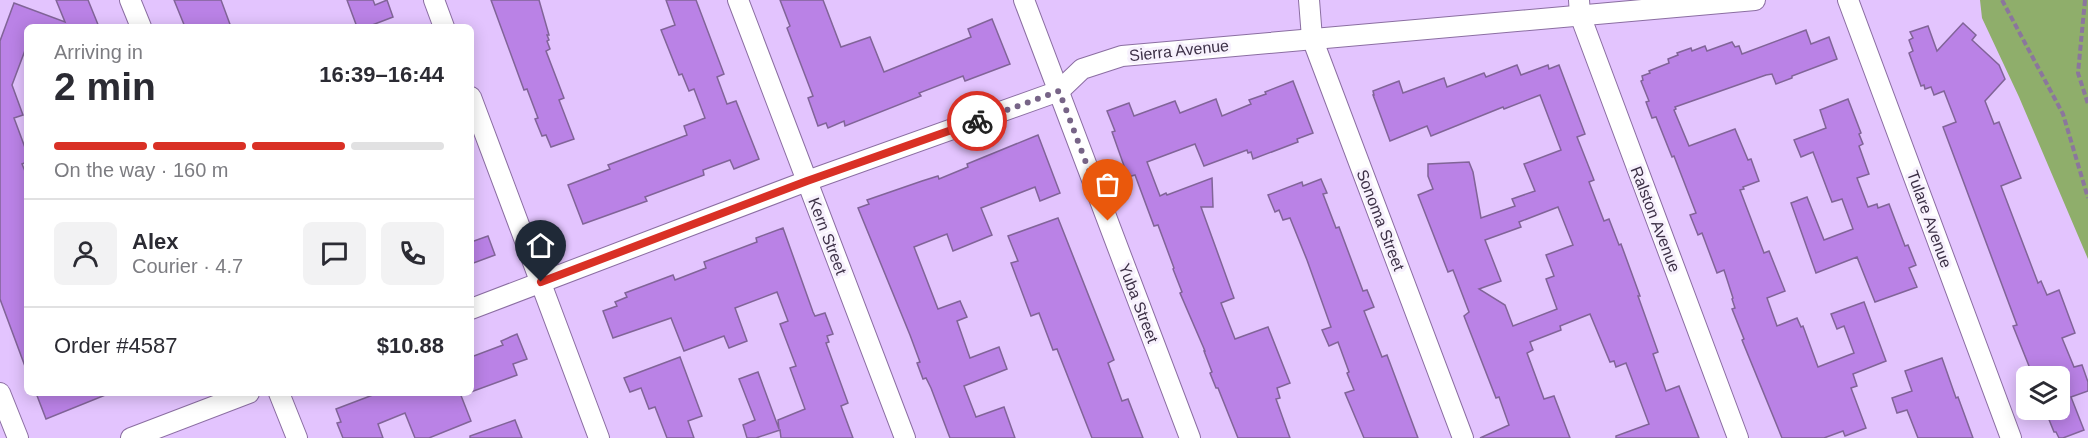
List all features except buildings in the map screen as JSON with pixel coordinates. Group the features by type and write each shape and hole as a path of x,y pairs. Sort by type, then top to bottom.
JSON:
{"street":[{"path":"130,0 140,24"},
{"path":"434,0 443,24"},
{"name":"Kern Street","path":"738,0 905,438"},
{"name":"Yuba Street","path":"1024,0 1190,438"},
{"name":"Sonoma Street","path":"1309,0 1312,38 1463,438"},
{"name":"Sierra Avenue","path":"474,308 807,181 1059,91 1082,69 1122,56 1312,38 1579,8 1755,0"},
{"name":"Tulare Avenue","path":"1848,0 2011,438"},
{"name":"Ralston Avenue","path":"1579,8 1738,438"},
{"path":"474,105 599,438"},
{"path":"0,393 18,438"},
{"path":"131,438 241,396"},
{"path":"280,396 297,438"}],"path":[{"path":"2002,0 2063,114 2088,198"},
{"path":"2085,0 2078,73 2088,104"}],"green space":[{"path":"1980,0 2088,0 2088,259 2019,97 1982,18"}],"way so far":[{"path":"977,121 1059,91 1108,221"}],"route":[{"path":"541,282 807,181 977,121"}]}
